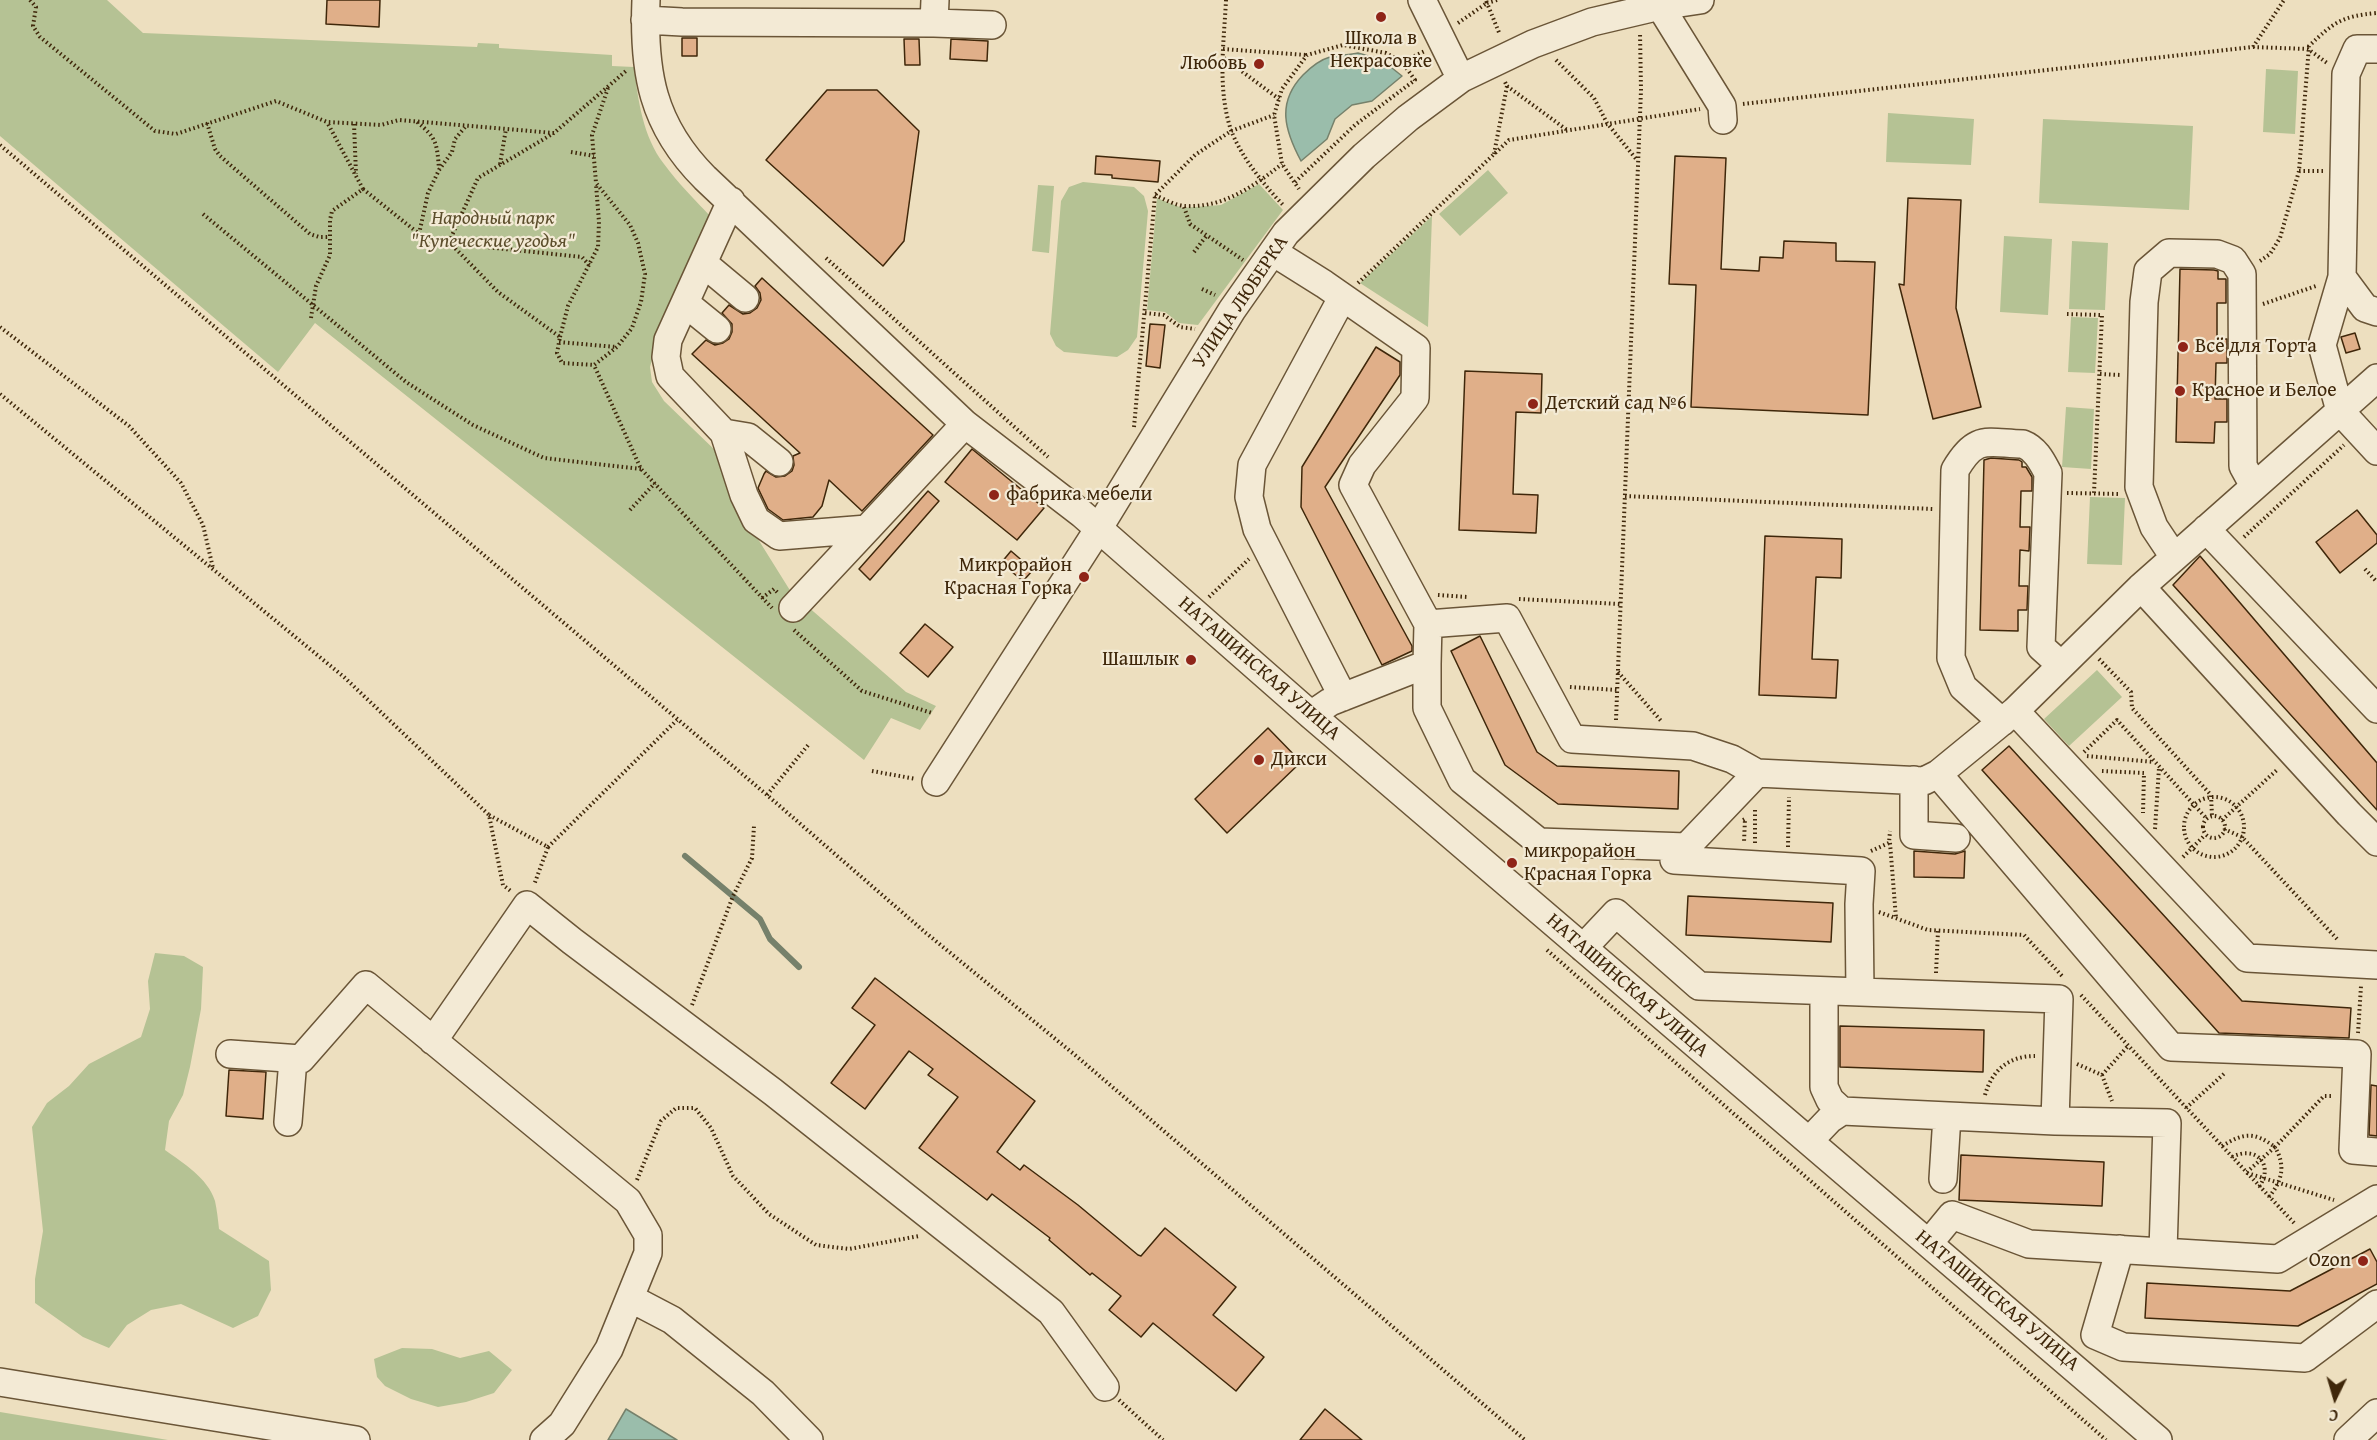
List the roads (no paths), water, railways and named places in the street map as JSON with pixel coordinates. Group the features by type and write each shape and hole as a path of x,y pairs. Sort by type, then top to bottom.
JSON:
{"street":[{"path":"1422,0 1462,78"},
{"name":"УЛИЦА ЛЮБЕРКА","path":"936,782 1098,528 1232,310 1286,233 1364,156 1408,118 1462,78 1538,42 1592,22 1650,8 1700,0"},
{"path":"1650,8 1722,113"},
{"path":"645,10 682,22 934,11 992,25"},
{"name":"НАТАШИНСКАЯ УЛИЦА","path":"645,10 648,69 657,106 674,142 692,165 965,424 1098,528 1311,715 2065,1358 2158,1440"},
{"path":"2368,441 2340,411 2322,345 2342,277 2346,78 2357,49 2377,49"},
{"path":"731,201 668,340 666,357 670,376 759,482"},
{"path":"1273,252 1416,348 1415,398 1362,465 1353,485 1428,624 1427,708 1462,780 1539,842 1687,847"},
{"path":"2174,557 2154,527 2139,487 2144,302 2148,271 2169,253 2217,254 2233,260 2242,274 2243,466 2254,486"},
{"path":"703,263 745,298"},
{"path":"2342,277 2365,308 2377,312"},
{"path":"1342,298 1252,465 1249,497 1257,529 1343,697"},
{"path":"685,303 717,329"},
{"path":"1956,838 1901,839 1926,777 2008,717 2141,587 2377,378"},
{"path":"793,608 813,573 867,529 965,424"},
{"path":"728,445 748,437 779,462"},
{"path":"2061,665 2041,646 2048,473 2042,460 2030,447 2023,444 1977,443 1964,453 1954,470 1951,658 1963,687 2008,717 2135,838 2247,958 2369,965"},
{"path":"728,445 744,495 756,520 779,536 867,529"},
{"path":"2206,529 2377,709"},
{"path":"2141,587 2377,842"},
{"path":"1428,624 1507,618 1572,739 1693,746 1732,759 1757,773 1926,777 2171,1047 2367,1055 2354,1097 2354,1150 2377,1152"},
{"path":"1311,715 1330,702 1427,664"},
{"path":"1757,773 1674,860 1740,850 1788,852 1861,871 1860,992"},
{"path":"434,1041 527,904 773,1092 1051,1312 1105,1387"},
{"path":"1583,948 1616,913 1699,986 1935,995 2065,993 2057,1059 2055,1121"},
{"path":"230,1054 301,1059 366,986 628,1200 648,1235 648,1253 609,1349 562,1424 544,1440"},
{"path":"1824,991 1824,1087 1830,1100 1842,1110 2055,1121 2167,1123 2163,1251"},
{"path":"288,1122 293,1059"},
{"path":"1809,1142 1830,1119 1842,1110"},
{"path":"1943,1179 1947,1116"},
{"path":"1929,1243 1953,1215 2029,1244 2278,1259 2369,1204"},
{"path":"2065,1358 2095,1335 2120,1249"},
{"path":"630,1298 672,1320 763,1393 810,1440"},
{"path":"2095,1335 2123,1347 2305,1358 2377,1305"},
{"path":"0,1382 357,1440"},
{"path":"2348,1440 2377,1413"}],"waterway":[{"path":"685,856 760,919 770,939 799,967"}],"place":[{"name":"Школа в Некрасовке","path":"1381,17"},
{"name":"Любовь","path":"1259,64"},
{"name":"Всё для Торта","path":"2183,347"},
{"name":"Красное и Белое","path":"2180,391"},
{"name":"Детский сад №6","path":"1533,404"},
{"name":"фабрика мебели","path":"994,495"},
{"name":"Микрорайон Красная Горка","path":"1084,577"},
{"name":"Шашлык","path":"1191,660"},
{"name":"Дикси","path":"1259,760"},
{"name":"микрорайон Красная Горка","path":"1512,863"},
{"name":"Ozon","path":"2363,1261"}],"park label":[{"name":"Народный парк \"Купеческие угодья\"","path":"493,230"}]}
